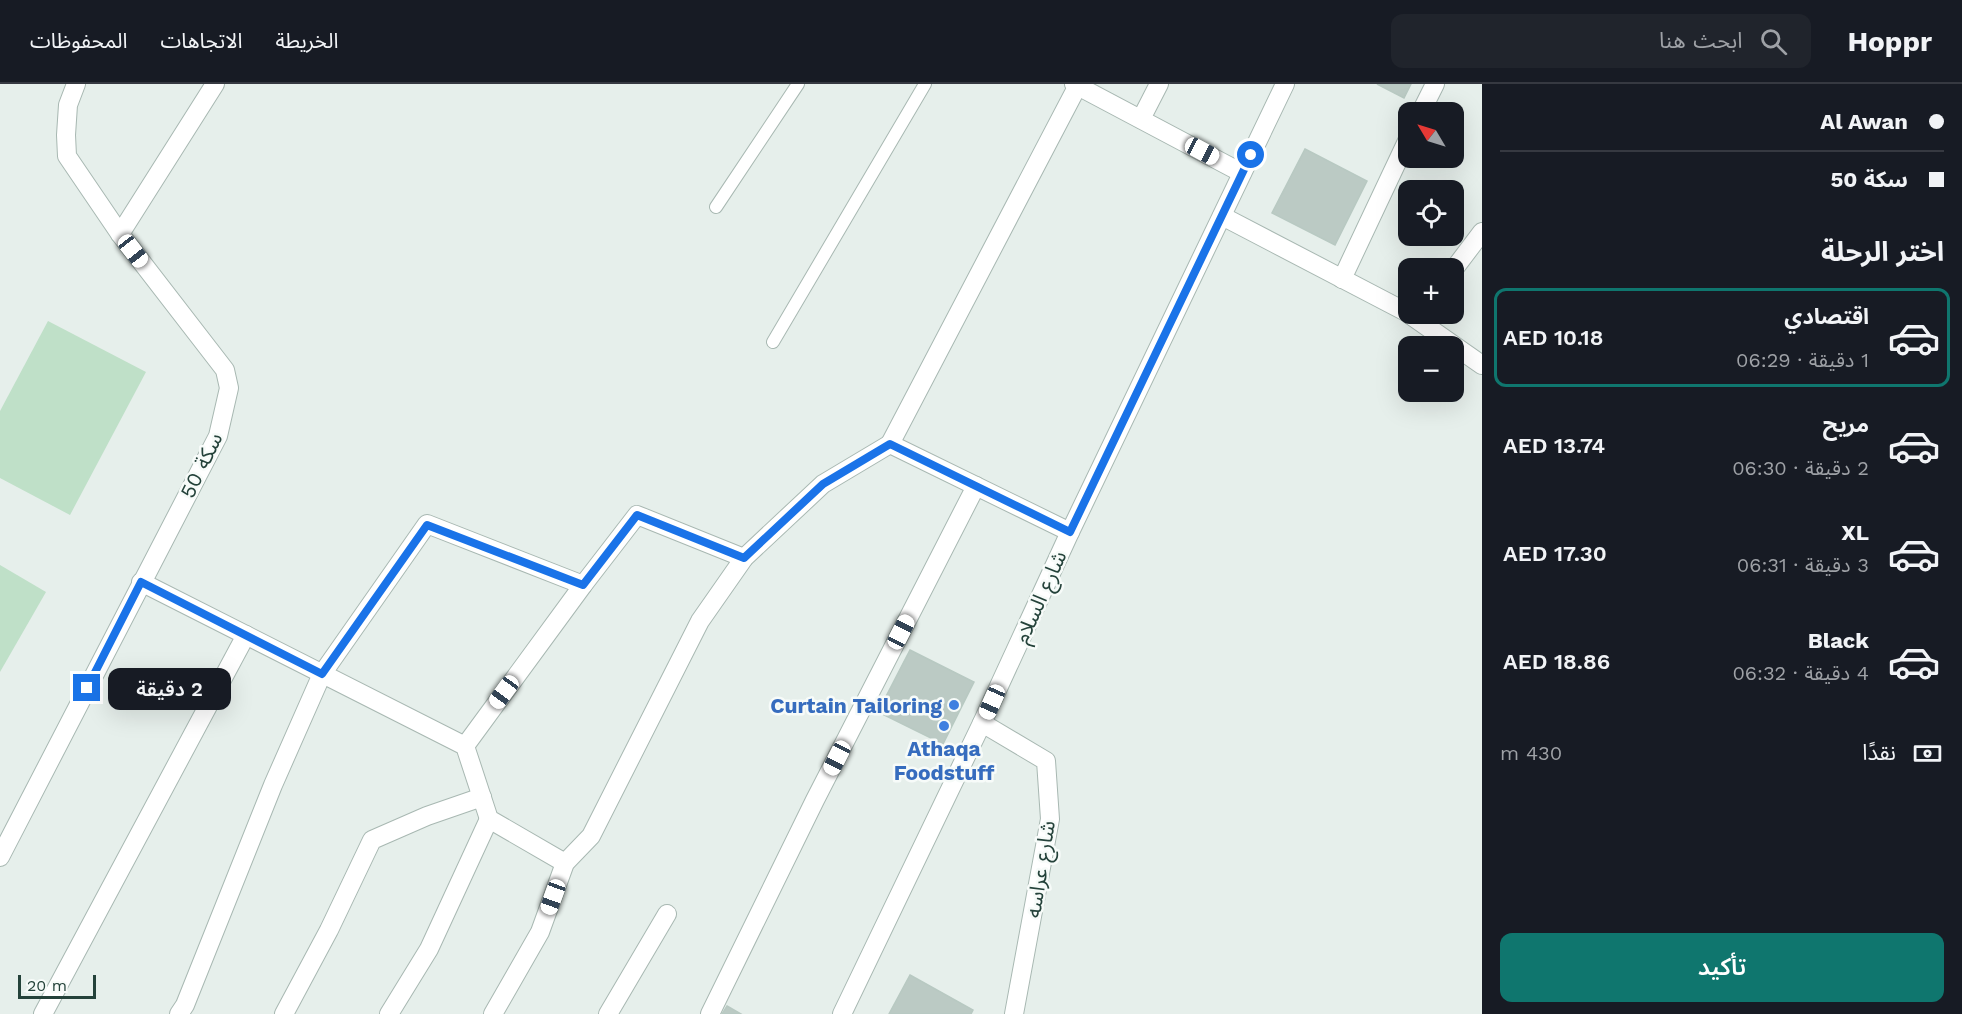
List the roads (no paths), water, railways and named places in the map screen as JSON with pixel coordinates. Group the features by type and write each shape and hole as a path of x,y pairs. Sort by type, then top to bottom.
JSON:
{"street":[{"name":"سكة 50","path":"0,857 218,436 229,388 225,369 120,234 67,156 68,105 76,84"},
{"path":"120,234 215,84"},
{"path":"1141,119 1159,84"},
{"name":"شارع السلام","path":"842,1014 1285,84"},
{"path":"1426,102 1435,84"},
{"path":"493,1014 540,932 566,863 591,836 700,621 744,558 823,484 890,444 1076,85 1242,173"},
{"path":"1342,279 1398,160"},
{"path":"1222,216 1398,307"},
{"path":"1462,258 1482,232"},
{"path":"1427,324 1482,365"},
{"path":"890,444 1070,532"},
{"path":"710,1014 820,789 976,486"},
{"path":"465,746 637,515 744,558"},
{"path":"179,1014 273,785 322,674 427,525 583,585"},
{"path":"141,582 465,746 489,819 429,949 389,1014"},
{"path":"43,1014 246,635"},
{"name":"شارع عراسه","path":"982,723 1046,761 1050,819 1014,1014"},
{"path":"284,1014 329,930 372,840 427,816 482,797"},
{"path":"489,819 566,863"},
{"path":"608,1014 667,914"}],"lane":[{"path":"716,207 798,84"},
{"path":"773,342 925,84"}],"place":[{"name":"Curtain Tailoring","path":"954,705"},
{"name":"Athaqa Foodstuff","path":"944,726"}]}
